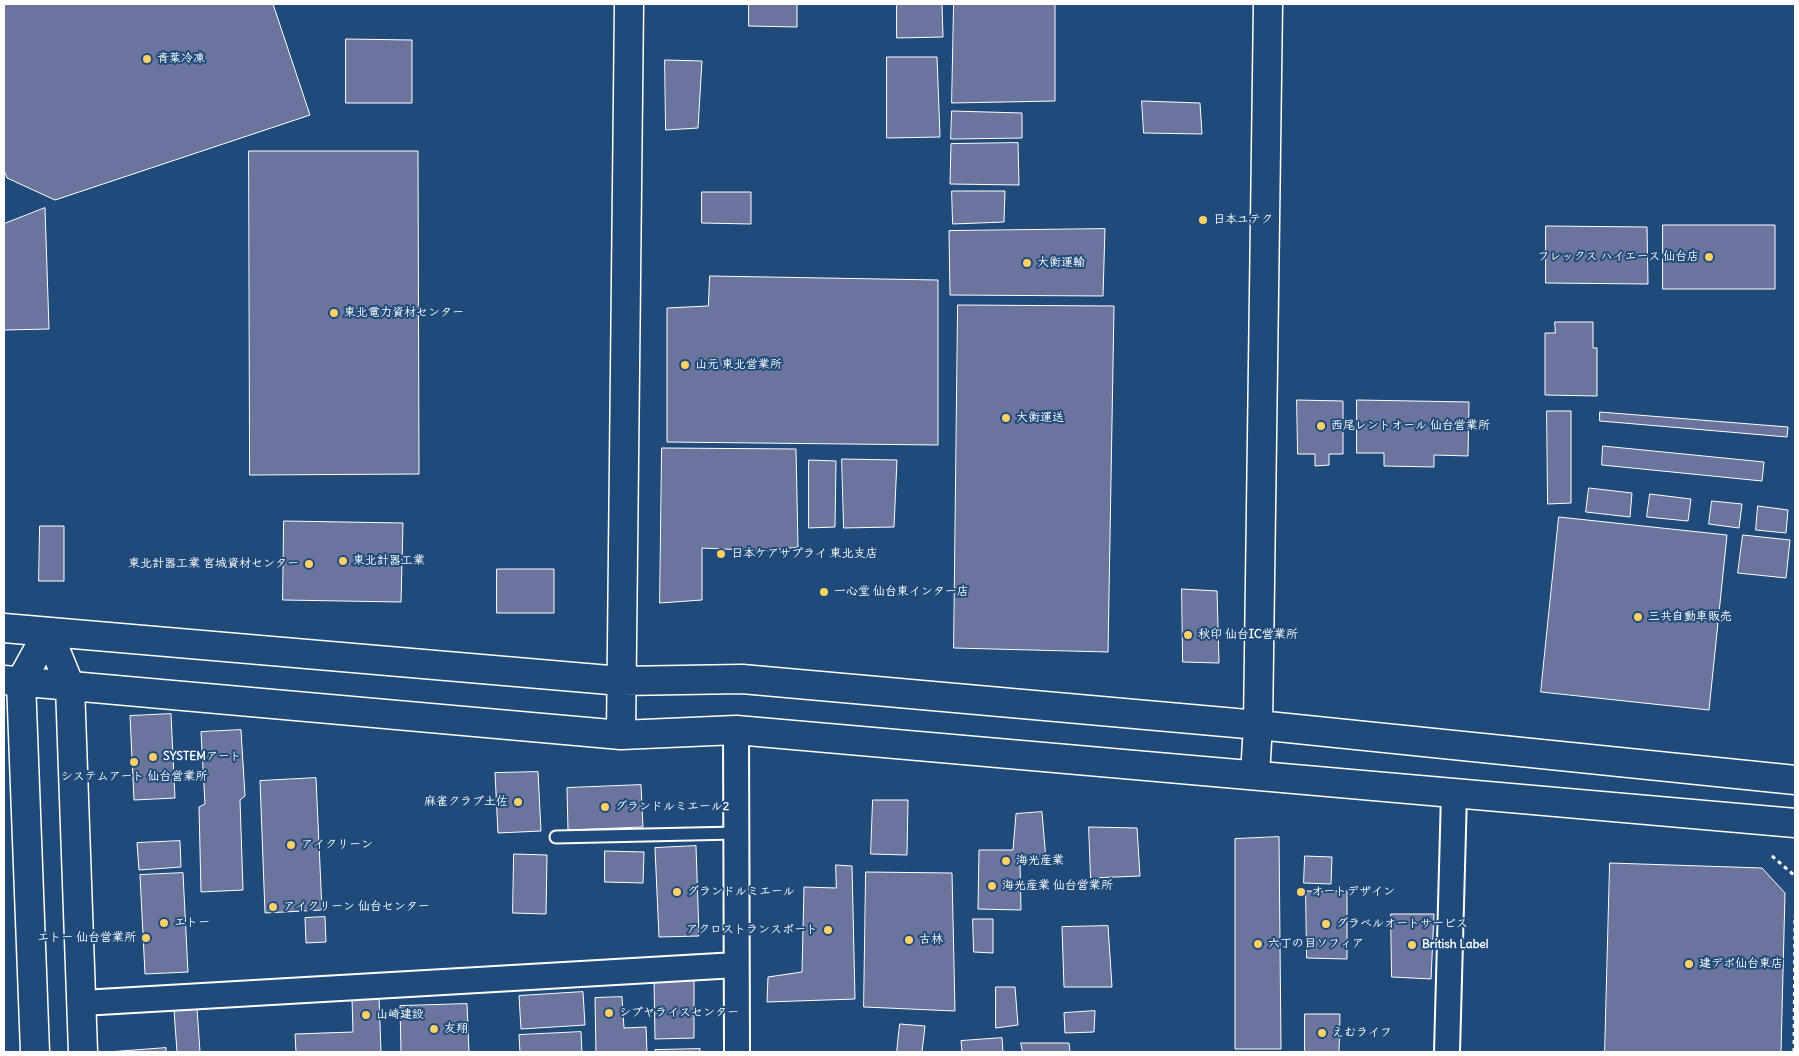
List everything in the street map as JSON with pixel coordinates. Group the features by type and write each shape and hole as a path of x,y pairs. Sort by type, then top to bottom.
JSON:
{"street":[{"path":"620,735 629,4"},
{"path":"1255,775 1258,725 1268,4"},
{"path":"4,628 620,681 742,679 1258,725 1795,780"},
{"path":"35,1052 13,680 48,632"},
{"path":"48,632 70,686 83,1052"},
{"path":"13,680 620,735 736,730 1795,823"},
{"path":"736,730 737,1052"},
{"path":"1447,1052 1454,794"},
{"path":"82,1003 736,965"}],"lane":[{"path":"556,837 736,833"}],"path":[{"path":"1772,856 1795,876"},
{"path":"1794,1052 1795,915"}],"building":[{"name":"青葉冷凍","path":"4,4 273,4 310,115 55,200 7,178 4,170"},
{"path":"749,4 797,4 797,27 749,26"},
{"path":"897,4 942,4 943,37 897,38"},
{"path":"954,4 1055,4 1055,101 952,103"},
{"path":"346,39 412,40 412,103 346,103"},
{"path":"887,57 937,57 940,137 887,138"},
{"path":"665,60 702,61 698,128 666,130"},
{"path":"1142,101 1200,103 1202,134 1144,133"},
{"path":"952,111 1022,113 1022,138 951,139"},
{"path":"1018,143 1019,185 950,184 951,144"},
{"name":"東北電力資材センター","path":"249,151 418,151 419,474 250,475"},
{"path":"952,191 1005,191 1004,222 953,224"},
{"path":"702,192 751,192 751,224 702,223"},
{"path":"45,208 49,329 4,330 4,224"},
{"path":"1663,225 1775,225 1775,289 1663,289"},
{"path":"1546,226 1647,227 1648,284 1546,283"},
{"name":"大衡運輸","path":"1105,229 1103,296 950,295 949,231"},
{"path":"710,276 938,280 938,445 667,442 667,308 708,306"},
{"path":"958,305 1114,306 1108,652 954,648"},
{"path":"1555,322 1593,322 1593,348 1597,348 1597,396 1545,395 1545,333 1555,333"},
{"path":"1297,400 1343,401 1343,454 1329,454 1329,465 1315,466 1315,454 1298,454"},
{"path":"1357,400 1469,402 1468,456 1434,455 1434,467 1384,466 1384,453 1357,453"},
{"path":"1547,411 1571,411 1571,503 1548,504"},
{"path":"1600,412 1788,427 1787,437 1600,421"},
{"path":"1603,446 1764,462 1762,481 1602,465"},
{"path":"662,448 796,449 798,547 766,551 702,548 702,600 660,603"},
{"path":"842,459 897,460 894,527 844,528"},
{"path":"809,460 836,461 835,527 809,528"},
{"path":"1589,488 1632,493 1630,517 1586,512"},
{"path":"1650,494 1691,499 1688,521 1647,517"},
{"path":"1712,501 1742,504 1739,528 1709,524"},
{"path":"1758,506 1788,510 1786,533 1756,530"},
{"path":"1559,517 1727,535 1709,710 1541,692"},
{"name":"東北計器工業","path":"284,521 403,523 401,602 283,600"},
{"path":"40,526 64,526 64,581 39,581"},
{"path":"1743,535 1790,540 1786,578 1738,573"},
{"path":"497,569 554,569 554,613 497,613"},
{"path":"1182,589 1217,591 1219,663 1183,662"},
{"name":"SYSTEMアート","path":"171,714 175,798 134,800 130,716"},
{"path":"241,730 245,796 240,800 243,890 201,892 199,807 205,804 201,732"},
{"name":"麻雀クラブ土佐","path":"538,772 541,831 498,833 495,773"},
{"name":"アイクリーン","path":"316,778 322,910 265,913 260,781"},
{"name":"グランドルミエール2","path":"641,785 643,827 568,830 567,788"},
{"path":"873,800 908,800 907,855 871,854"},
{"name":"海光産業","path":"1042,812 1046,860 1020,862 1021,910 978,909 979,850 1013,850 1016,814"},
{"path":"1089,827 1137,828 1140,876 1091,878"},
{"name":"六丁の目ソフィア","path":"1279,837 1281,1049 1235,1049 1235,839"},
{"path":"180,841 181,867 139,870 137,843"},
{"name":"グランドルミエール","path":"696,846 699,936 659,937 655,848"},
{"path":"605,851 644,852 643,883 605,882"},
{"path":"514,854 547,855 546,914 513,913"},
{"path":"1305,856 1332,857 1331,884 1304,883"},
{"path":"1610,863 1762,868 1785,893 1781,1052 1605,1052"},
{"name":"アクロストランスポート","path":"836,865 852,866 855,999 767,1002 768,977 802,972 804,887 836,888"},
{"name":"古林","path":"866,872 952,873 955,1011 864,1007"},
{"name":"エトー","path":"183,873 188,972 145,974 140,875"},
{"name":"グラベルオートサービス","path":"1306,891 1347,891 1347,959 1307,958"},
{"name":"British Label","path":"1391,914 1434,914 1431,979 1392,977"},
{"path":"325,917 326,942 306,943 305,918"},
{"path":"973,919 993,919 993,953 974,952"},
{"path":"1108,926 1112,987 1064,987 1062,927"},
{"path":"694,980 694,1038 655,1039 654,981"},
{"path":"996,987 1015,987 1018,1025 996,1028"},
{"path":"583,992 585,1025 521,1029 519,996"},
{"name":"山崎建設","path":"379,997 381,1052 296,1052 295,1034 353,1032 352,998"},
{"name":"シブヤライスセンター","path":"622,997 624,1028 646,1027 647,1052 596,1052 595,998"},
{"name":"友翔","path":"467,1004 469,1052 401,1052 400,1006"},
{"path":"197,1008 200,1052 177,1052 174,1010"},
{"path":"1095,1011 1094,1032 1065,1033 1064,1013"},
{"name":"えむライフ","path":"1305,1014 1340,1014 1339,1052 1305,1052"},
{"path":"900,1024 925,1026 922,1052 897,1052"},
{"path":"581,1032 582,1052 520,1052 519,1035"},
{"path":"1002,1038 1003,1052 962,1052 961,1041"},
{"path":"1021,1043 1069,1043 1070,1052 1023,1052"},
{"path":"166,1048 166,1052 108,1052"},
{"path":"700,1049 700,1052 655,1052 655,1050"}],"place":[{"name":"青葉冷凍","path":"147,59"},
{"name":"日本ユテク","path":"1203,220"},
{"name":"フレックス ハイエース 仙台店","path":"1709,257"},
{"name":"大衡運輸","path":"1027,263"},
{"name":"東北電力資材センター","path":"334,313"},
{"name":"山元 東北営業所","path":"685,365"},
{"name":"大衡運送","path":"1006,418"},
{"name":"西尾レントオール 仙台営業所","path":"1321,426"},
{"name":"日本ケアサプライ 東北支店","path":"721,554"},
{"name":"東北計器工業","path":"343,561"},
{"name":"東北計器工業 宮城資材センター","path":"309,564"},
{"name":"一心堂 仙台東インター店","path":"824,592"},
{"name":"三共自動車販売","path":"1638,617"},
{"name":"秋印 仙台IC営業所","path":"1188,635"},
{"name":"SYSTEMアート","path":"153,757"},
{"name":"システムアート 仙台営業所","path":"134,762"},
{"name":"麻雀クラブ土佐","path":"518,802"},
{"name":"グランドルミエール2","path":"605,807"},
{"name":"アイクリーン","path":"291,845"},
{"name":"海光産業","path":"1006,861"},
{"name":"海光産業 仙台営業所","path":"992,886"},
{"name":"グランドルミエール","path":"677,892"},
{"name":"オートデザイン","path":"1301,892"},
{"name":"アイクリーン 仙台センター","path":"273,907"},
{"name":"エトー","path":"164,923"},
{"name":"グラベルオートサービス","path":"1326,924"},
{"name":"アクロストランスポート","path":"828,930"},
{"name":"エトー 仙台営業所","path":"146,938"},
{"name":"古林","path":"909,940"},
{"name":"六丁の目ソフィア","path":"1258,944"},
{"name":"British Label","path":"1412,945"},
{"name":"建デポ仙台東店","path":"1689,964"},
{"name":"シブヤライスセンター","path":"609,1013"},
{"name":"山崎建設","path":"366,1015"},
{"name":"友翔","path":"434,1029"},
{"name":"えむライフ","path":"1322,1033"}]}
